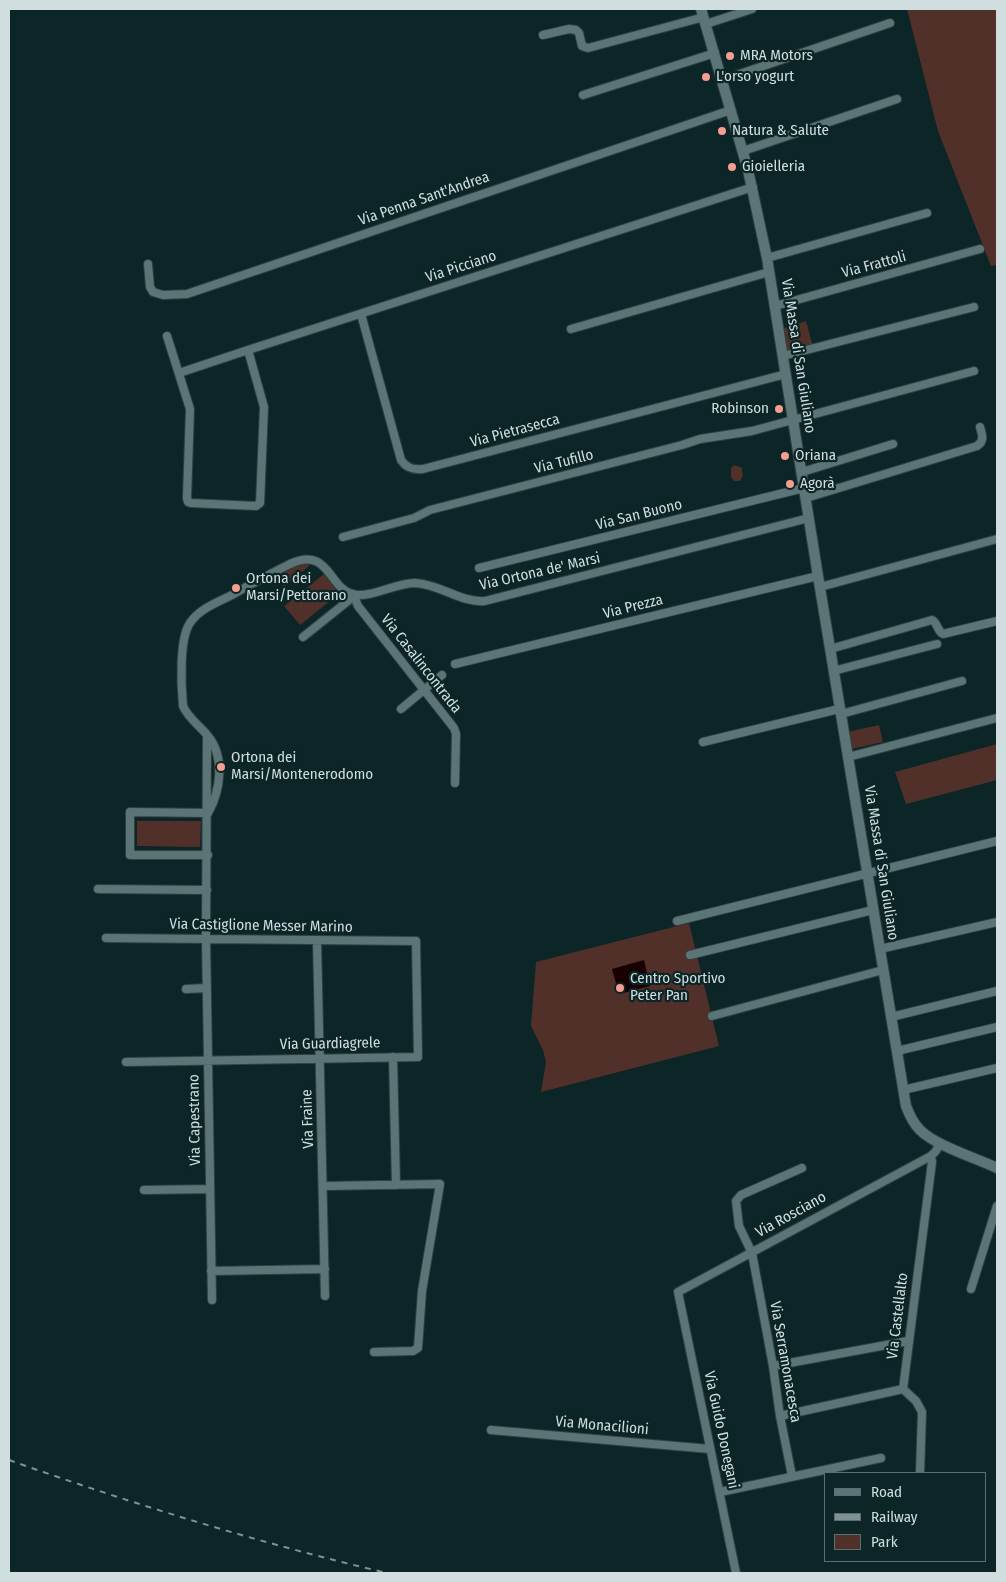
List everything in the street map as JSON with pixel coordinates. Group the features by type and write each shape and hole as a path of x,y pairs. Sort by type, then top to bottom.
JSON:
{"street":[{"path":"543,35 574,29 579,33 582,46 588,48 704,16 752,9"},
{"name":"Via Massa di San Giuliano","path":"704,16 743,151 767,258 833,671 907,1109 914,1123 922,1132 940,1143 997,1168"},
{"path":"722,80 890,22"},
{"path":"584,95 714,53"},
{"path":"743,151 897,99"},
{"name":"Via Penna Sant'Andrea","path":"148,264 150,287 153,292 163,295 187,294 731,110"},
{"name":"Via Picciano","path":"179,373 752,187"},
{"path":"767,258 927,213"},
{"name":"Via Frattoli","path":"775,306 980,250"},
{"path":"571,329 769,272"},
{"path":"783,356 974,307"},
{"name":"Via Pietrasecca","path":"361,314 401,460 406,466 415,470 786,374"},
{"path":"167,336 190,412 188,502 191,503 258,506 261,502 264,407 248,350"},
{"name":"Via Tufillo","path":"343,537 414,518 430,510 682,446 695,440 746,432 974,371"},
{"name":"Via San Buono","path":"479,568 805,493 978,446 983,438 980,427"},
{"path":"802,472 893,444"},
{"name":"Via Ortona de' Marsi","path":"353,594 362,594 399,585 417,583 435,586 473,601 485,601 809,518"},
{"path":"820,588 997,539"},
{"path":"206,939 208,855 207,735 185,711 182,704 183,642 186,630 194,618 222,600 290,564 301,560 311,560 322,564 343,588 353,594 303,637"},
{"name":"Via Prezza","path":"455,664 818,576"},
{"name":"Via Casalincontrada","path":"353,594 358,606 455,730 456,783"},
{"path":"830,648 930,621 934,622 939,631 944,634 997,621"},
{"path":"833,671 937,644"},
{"path":"401,709 442,675"},
{"path":"703,742 840,712 962,681"},
{"path":"848,757 997,718"},
{"path":"208,813 130,812 130,855 208,855"},
{"path":"677,921 997,842"},
{"path":"98,889 207,890"},
{"path":"690,955 873,910"},
{"path":"880,949 997,922"},
{"name":"Via Castiglione Messer Marino","path":"106,938 416,941"},
{"name":"Via Capestrano","path":"206,939 212,1300"},
{"name":"Via Fraine","path":"317,941 325,1296"},
{"name":"Via Guardiagrele","path":"126,1062 418,1057 416,941"},
{"path":"712,1016 883,970"},
{"path":"186,988 207,988"},
{"path":"891,1017 997,991"},
{"path":"897,1051 997,1027"},
{"path":"393,1057 396,1185"},
{"path":"903,1090 997,1068"},
{"path":"931,1156 940,1143"},
{"name":"Via Rosciano","path":"678,1292 931,1156"},
{"name":"Via Castellalto","path":"903,1389 932,1162 931,1156"},
{"name":"Via Serramonacesca","path":"792,1476 752,1253 739,1226 736,1204 737,1198 741,1195 802,1168"},
{"path":"324,1186 440,1184 422,1291 418,1348 413,1351 374,1352"},
{"path":"144,1190 210,1189"},
{"path":"971,1289 997,1206"},
{"path":"211,1271 325,1269"},
{"name":"Via Guido Donegani","path":"678,1292 736,1573"},
{"path":"773,1366 908,1341"},
{"path":"780,1416 903,1389 918,1403 922,1412 920,1472"},
{"name":"Via Monacilioni","path":"491,1430 710,1449"},
{"path":"720,1492 881,1458"}],"green space":[{"path":"907,9 997,9 997,265 991,266 938,131"},
{"path":"806,321 813,347 787,354 782,329"},
{"path":"734,465 742,468 743,476 739,481 734,481 731,477 731,468"},
{"path":"304,564 310,565 284,587 277,577 294,567"},
{"path":"324,574 340,593 300,625 284,606"},
{"path":"879,725 883,742 851,749 847,732"},
{"path":"997,744 997,780 906,804 895,772"},
{"path":"137,821 201,821 200,847 137,846"},
{"name":"Centro Sportivo Peter Pan","path":"689,923 719,1046 541,1092 546,1062 543,1050 531,1026 536,962"}],"shaded area":[{"path":"644,960 650,986 619,994 612,969"}],"railway":[{"path":"9,1460 196,1522 291,1549 387,1573"}],"place":[{"name":"MRA Motors","path":"730,56"},
{"name":"L'orso yogurt","path":"706,77"},
{"name":"Natura & Salute","path":"722,131"},
{"name":"Gioielleria","path":"732,167"},
{"name":"Robinson","path":"779,409"},
{"name":"Oriana","path":"785,456"},
{"name":"Agorà","path":"790,484"},
{"name":"Ortona dei Marsi/Pettorano","path":"236,588"},
{"name":"Ortona dei Marsi/Montenerodomo","path":"221,767"},
{"name":"Centro Sportivo Peter Pan","path":"620,988"}]}
